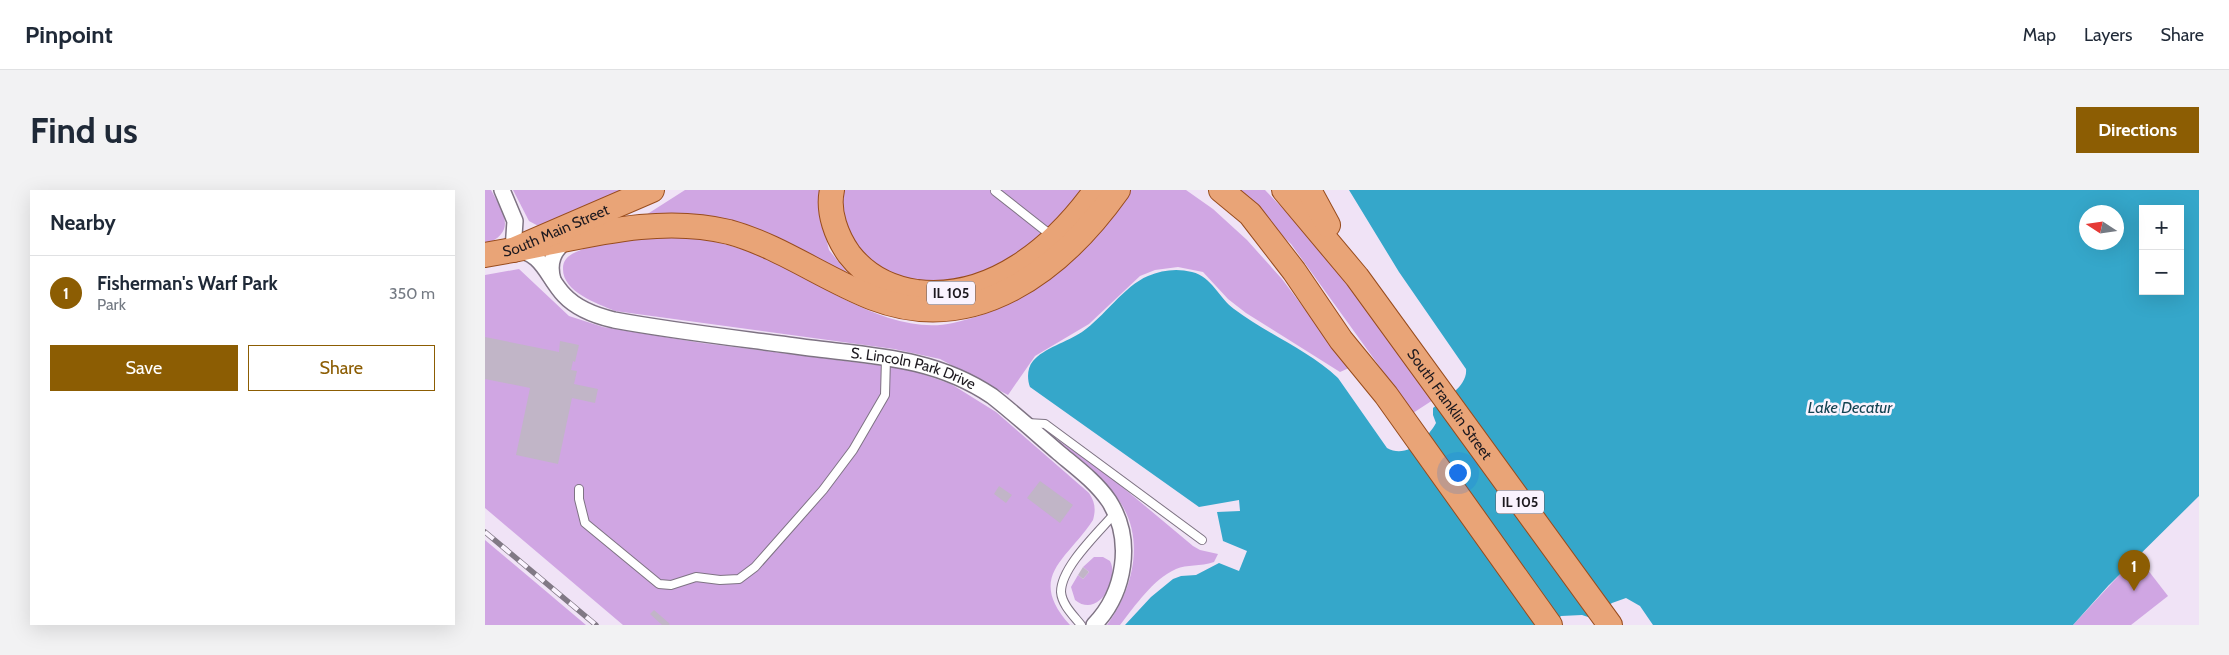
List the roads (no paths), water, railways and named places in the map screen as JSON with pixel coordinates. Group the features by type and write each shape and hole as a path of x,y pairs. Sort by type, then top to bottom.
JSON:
{"main road":[{"name":"South Main Street","path":"485,255 513,250 652,190"},
{"name":"IL 105","path":"832,190 833,218 839,240 857,264 877,280 901,290 932,294 956,293 1003,276 1033,257 1055,239 1096,190"},
{"path":"513,250 656,225 728,232 762,244 874,298 933,310 964,308 998,297 1030,279 1067,250 1092,224 1118,190"},
{"name":"IL 105","path":"1221,190 1250,214 1294,271 1341,340 1386,395 1550,625"},
{"name":"South Franklin Street","path":"1284,190 1357,277 1610,625"},
{"name":"IL 105","path":"1309,190 1357,277"}],"street":[{"path":"502,190 511,209 528,231 539,235 548,235"},
{"path":"511,209 515,232 513,250"},
{"path":"553,281 551,270 553,255 561,245 571,239"},
{"name":"S. Lincoln Park Drive","path":"513,250 521,250 535,256 571,302 596,315 612,319 926,364 951,373 985,392 1025,423 1094,484 1115,513 1123,552 1121,576 1114,597 1094,625"}],"lane":[{"path":"995,190 1055,239"},
{"path":"579,489 579,499 585,522 659,584 671,585 696,577 720,580 739,579 761,560 823,490 853,450 885,395 886,358"},
{"path":"1025,423 1045,424 1202,540"},
{"path":"1081,625 1065,605 1061,593 1063,582 1080,553 1115,513"}],"water":[{"name":"Lake Decatur","path":"1349,190 2199,190 2199,496 2108,586 2073,625 1653,625 1640,606 1626,598 1612,603 1591,618 1582,615 1561,616 1551,625 1125,625 1151,597 1173,579 1181,576 1196,575 1219,563 1239,571 1247,551 1223,541 1217,512 1240,511 1239,500 1199,507 1030,387 1028,381 1028,374 1033,361 1043,352 1082,332 1122,294 1139,281 1153,274 1175,270 1192,272 1205,278 1234,309 1326,368 1338,378 1387,448 1394,451 1409,449 1422,441 1436,423 1433,408 1460,386 1466,375 1466,369 1399,272"}],"railway":[{"path":"485,532 596,625"}],"place":[{"name":"Fisherman's Warf Park","path":"2134,591"}]}
